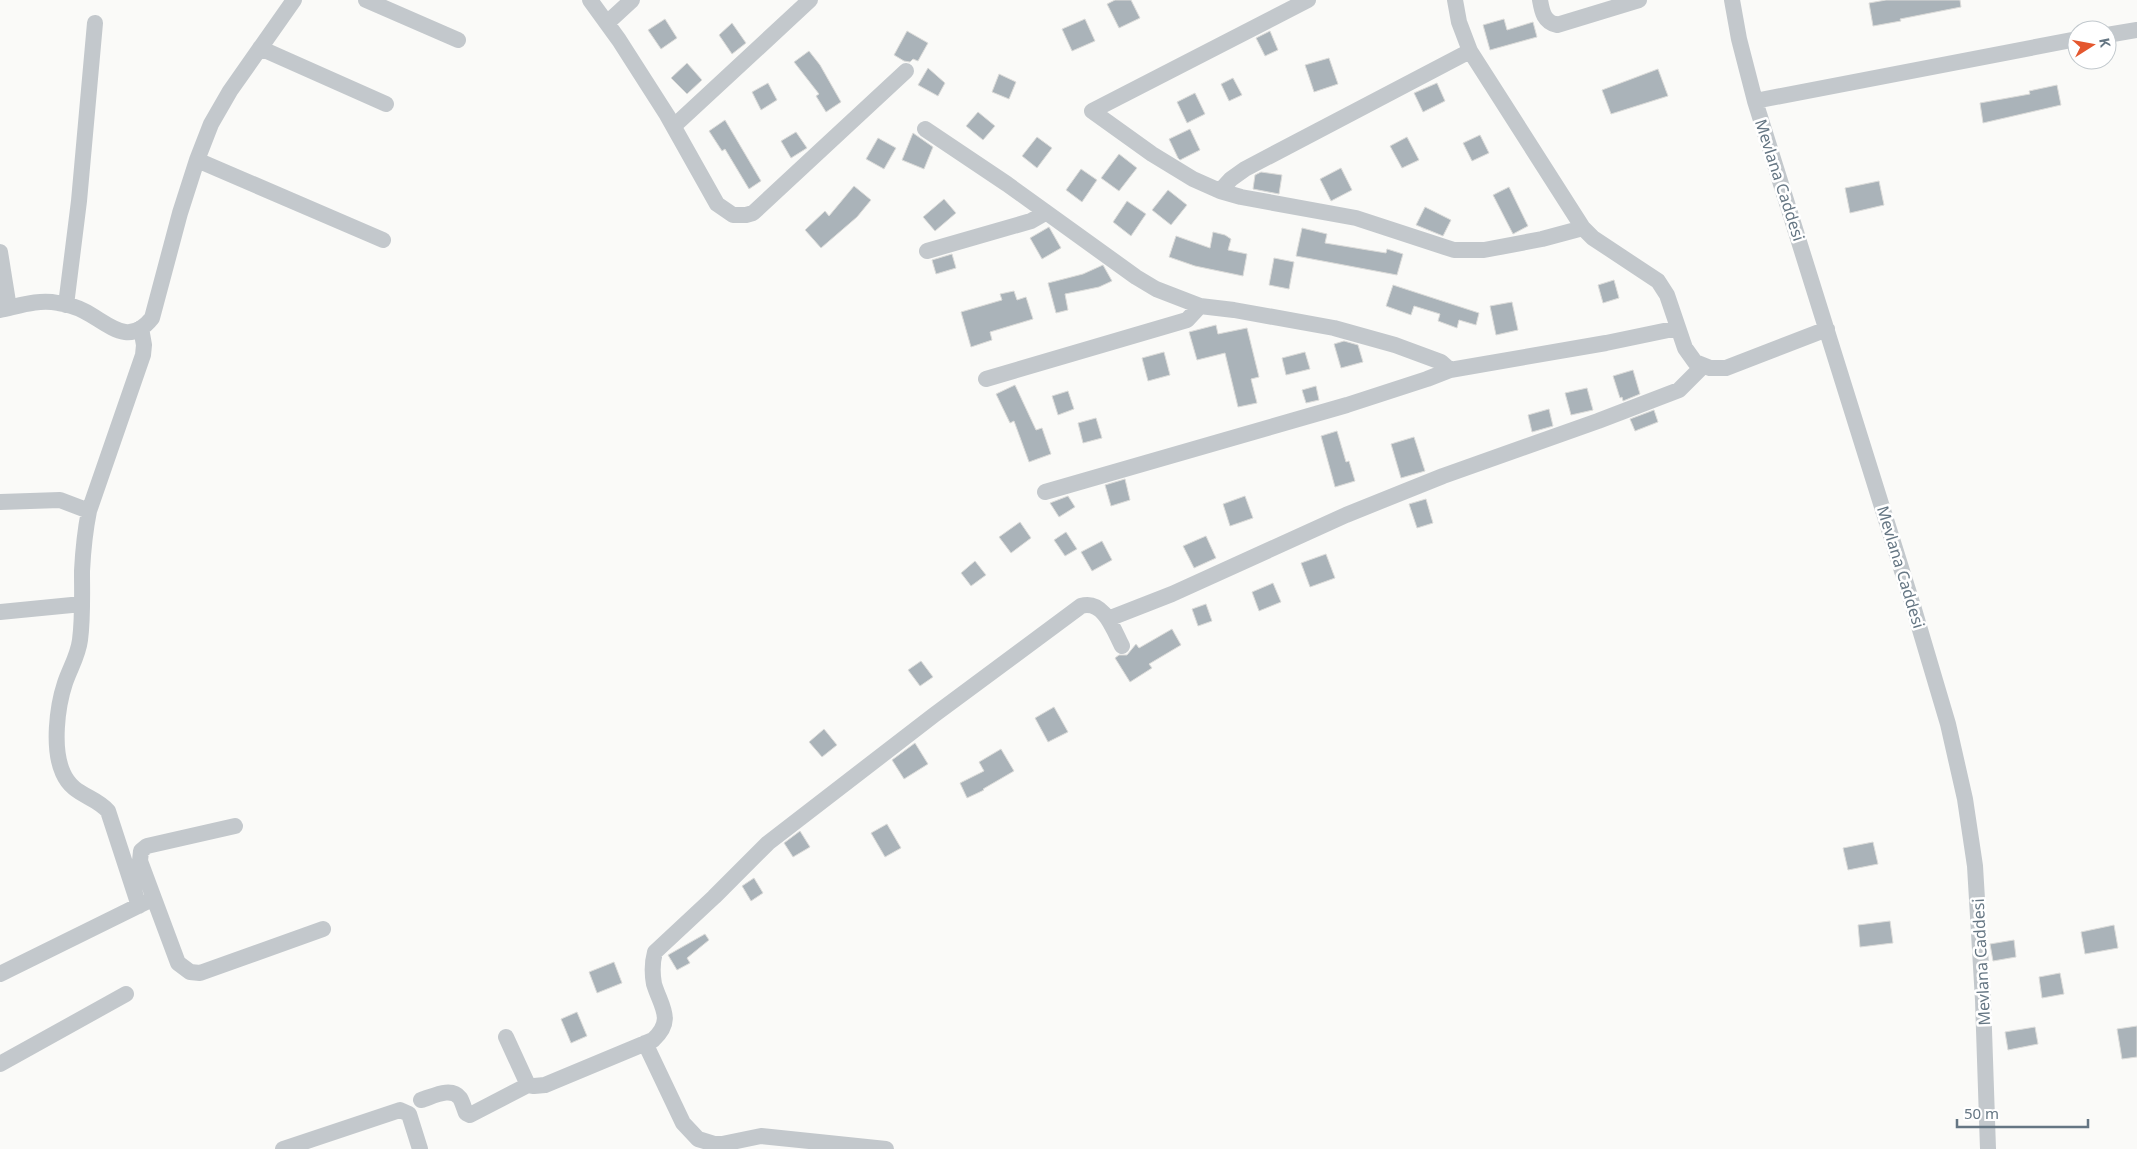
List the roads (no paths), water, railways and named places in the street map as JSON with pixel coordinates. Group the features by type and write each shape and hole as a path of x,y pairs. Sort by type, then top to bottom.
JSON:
{"street":[{"path":"0,252 4,309 39,302 66,305 85,312 112,329 127,332 141,328 152,318 197,160 211,124 230,91 294,0"},
{"path":"366,0 458,40"},
{"path":"590,0 674,126 717,204 727,213 733,215 746,216 753,213 906,72"},
{"path":"607,23 632,0"},
{"path":"674,126 810,0"},
{"path":"1308,0 1092,111 1152,154 1193,179 1220,191 1241,197 1356,218 1454,250 1484,250 1542,240 1583,228"},
{"path":"1455,0 1459,22 1470,52 1583,228 1594,238 1658,281 1666,296 1689,356 1703,366 1726,368 1827,329"},
{"path":"1540,0 1546,20 1557,25 1639,0"},
{"name":"Mevlana Caddesi","path":"1732,0 1739,39 1756,101 1945,715 1965,800 1975,866 1983,1000 1988,1149"},
{"path":"66,305 80,201 95,23"},
{"path":"2117,33 2137,30"},
{"path":"1756,101 2067,41"},
{"path":"260,48 386,104"},
{"path":"1220,191 1231,179 1245,169 1470,52"},
{"path":"925,129 1007,184 1136,277 1156,289 1200,306 1234,310 1334,328 1396,345 1441,362 1450,370"},
{"path":"197,160 383,240"},
{"path":"927,251 1031,222 1045,213"},
{"path":"986,378 1187,320 1200,306"},
{"path":"139,906 108,811 98,802 83,795 69,783 64,775 58,757 58,712 61,696 75,662 80,640 85,535 89,511 143,355 144,345 141,328"},
{"path":"1045,492 1347,405 1450,370 1606,344 1678,328"},
{"path":"1108,619 1172,594 1346,516 1443,476 1679,390 1703,366"},
{"path":"0,502 60,500 89,511"},
{"path":"0,612 82,604"},
{"path":"506,1037 528,1084 534,1086 545,1085 645,1043 658,1035 663,1029 666,1015 654,982 653,962 655,952 768,843 926,721 1081,606 1087,604 1096,606 1108,619 1122,646"},
{"path":"235,826 147,846 140,856 140,861 178,963 183,968 195,973 206,972 324,929"},
{"path":"0,974 154,898"},
{"path":"0,1064 126,994"},
{"path":"645,1043 687,1129 698,1139 706,1142 732,1145 761,1136 886,1149"},
{"path":"421,1100 442,1093 454,1094 460,1098 466,1113 470,1115 528,1084"},
{"path":"283,1149 400,1110 409,1114 420,1149"}]}
